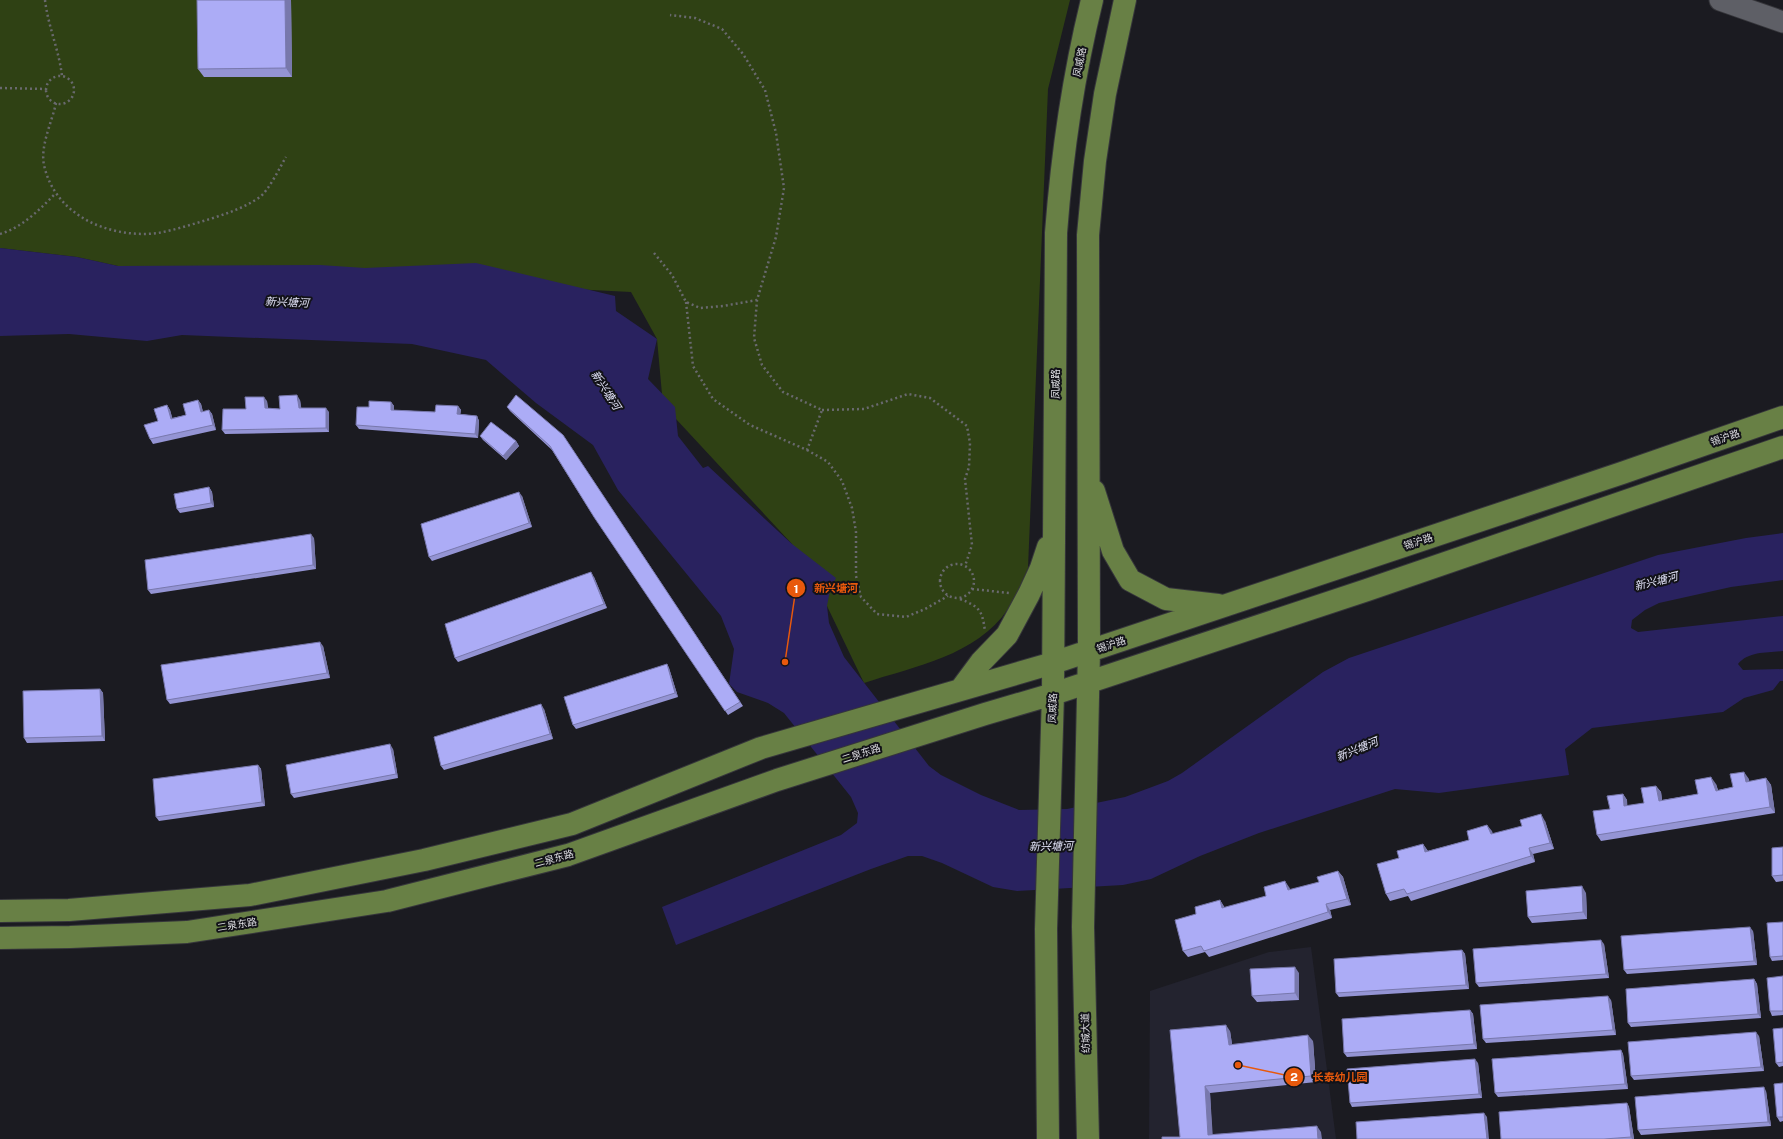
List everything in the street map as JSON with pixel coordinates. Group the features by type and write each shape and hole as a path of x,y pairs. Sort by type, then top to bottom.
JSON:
{"main road":[{"name":"凤威路","path":"1048,1139 1046,930 1053,694 1056,225 1060,171 1070,105 1092,0"},
{"path":"1125,0 1105,94 1095,161 1088,236 1088,681 1367,590 1783,447"},
{"name":"锡沪路","path":"1053,663 1622,473 1783,417"},
{"path":"1088,472 1113,551 1130,580 1166,599 1223,606"},
{"path":"961,689 989,653 1007,635 1041,568 1054,530"},
{"path":"0,911 69,910 250,895 424,860 572,824 761,748 1053,663"},
{"name":"二泉东路","path":"0,938 70,938 187,932 387,901 568,855 777,780 1053,694 1088,681"},
{"name":"纺城大道","path":"1088,681 1083,928 1088,1139"}],"street":[{"path":"1720,0 1783,22"}],"path":[{"path":"45,0 46,11 58,51 62,76"},
{"path":"670,15 695,18 722,29 743,54 765,90 776,132 784,188 776,238 757,300 754,338 762,365 783,392 822,410 864,409 908,394 930,398 967,426 970,443 969,467 965,479 972,545 965,566"},
{"path":"62,76 73,84 73,94 69,101 60,104 49,98 46,89 50,81 62,76"},
{"path":"0,88 46,89"},
{"path":"56,103 46,141 44,165 55,194 78,216 97,226 124,233 157,233 195,224 242,208 262,196 286,157"},
{"path":"0,234 11,230 33,216 55,194"},
{"path":"654,253 672,275 686,302 693,366 713,398 750,425 807,450 828,462 842,481 852,508 856,532 856,576 861,597 877,614 906,617 925,609 948,596 960,598 974,605 982,613 989,653"},
{"path":"686,302 700,308 723,306 757,300"},
{"path":"807,450 822,410"},
{"path":"948,596 941,587 942,575 949,567 954,565 965,566 973,574 974,584 969,594 960,598"},
{"path":"972,589 1029,594"}],"shaded area":[{"path":"1311,947 1336,1139 1149,1139 1150,991 1269,952"}],"green space":[{"path":"0,0 1070,0 1048,89 1028,568 1017,594 1008,609 995,625 962,649 924,665 864,683 827,606 792,544 663,405 657,339 631,292 118,266 77,257 0,248"}],"water":[{"path":"0,248 77,257 118,266 320,265 365,268 476,263 615,296 616,311 657,339 648,379 675,407 678,436 703,468 708,466 792,544 836,578 830,590 827,606 829,623 844,657 929,766 941,775 981,795 1019,810 1067,809 1125,797 1168,781 1182,773 1323,672 1349,658 1658,555 1746,538 1783,533 1783,580 1731,587 1659,603 1645,610 1632,620 1631,628 1638,632 1783,616 1783,651 1753,655 1742,660 1738,664 1743,670 1783,669 1783,681 1780,681 1773,690 1744,698 1723,712 1592,728 1565,749 1569,775 1439,793 1395,789 1259,833 1200,856 1151,879 1123,885 1017,891 993,887 942,863 922,856 908,856 676,945 662,907 841,835 857,823 858,813 851,797 784,713 768,703 737,692 729,684 734,649 721,616 618,490 593,445 536,403 486,360 412,344 182,335 147,341 69,334 0,336"}],"building":[{"path":"197,0 285,0 286,68 198,69"},
{"path":"297,395 299,408 326,408 326,428 222,430 223,409 246,409 245,397 264,397 265,408 280,409 279,396"},
{"path":"516,395 563,435 740,702 725,711 594,517 550,446 507,407"},
{"path":"198,400 201,412 209,410 213,425 150,439 144,425 158,421 154,409 167,405 171,419 186,415 183,404"},
{"path":"369,401 391,402 391,410 435,412 436,405 458,406 457,414 477,416 475,434 356,425 357,407 369,407"},
{"path":"491,422 516,441 503,456 480,436"},
{"path":"209,487 211,503 177,509 174,494"},
{"path":"519,492 529,523 429,557 421,524"},
{"path":"311,534 313,565 148,590 145,560"},
{"path":"591,572 604,604 455,658 445,624"},
{"path":"320,642 327,673 167,700 161,665"},
{"path":"667,664 675,693 573,725 564,697"},
{"path":"100,689 102,736 24,738 23,691"},
{"path":"541,704 550,734 441,766 434,737"},
{"path":"390,744 396,774 291,794 286,765"},
{"path":"258,765 262,802 156,817 153,779"},
{"path":"1744,772 1746,782 1766,778 1770,807 1597,835 1593,811 1610,809 1607,796 1623,794 1624,806 1644,803 1641,788 1656,786 1659,801 1698,794 1695,780 1711,777 1716,791 1733,787 1730,774"},
{"path":"1541,814 1550,843 1529,848 1531,856 1407,894 1404,889 1386,894 1377,864 1399,858 1397,851 1423,844 1425,852 1469,840 1467,831 1487,825 1491,834 1522,826 1520,820"},
{"path":"1783,847 1783,875 1772,876 1772,848"},
{"path":"1338,871 1347,899 1326,904 1328,912 1204,951 1201,946 1183,951 1175,920 1196,914 1195,907 1220,900 1222,908 1266,896 1264,887 1285,881 1288,890 1319,882 1317,877"},
{"path":"1582,886 1583,912 1528,917 1526,891"},
{"path":"1783,922 1783,956 1770,957 1767,923"},
{"path":"1750,927 1754,961 1624,970 1621,936"},
{"path":"1601,940 1606,974 1476,983 1473,949"},
{"path":"1462,950 1466,985 1336,993 1334,959"},
{"path":"1295,967 1295,993 1252,996 1250,969"},
{"path":"1783,976 1783,1011 1770,1011 1767,978"},
{"path":"1754,979 1758,1014 1628,1023 1626,989"},
{"path":"1608,996 1613,1030 1483,1039 1480,1005"},
{"path":"1470,1010 1474,1044 1344,1053 1342,1019"},
{"path":"1226,1025 1229,1045 1308,1035 1311,1076 1205,1086 1208,1135 1317,1126 1318,1139 1162,1139 1162,1137 1180,1137 1170,1030"},
{"path":"1783,1028 1783,1062 1776,1063 1773,1029"},
{"path":"1756,1032 1761,1067 1631,1076 1628,1042"},
{"path":"1621,1050 1625,1084 1495,1093 1492,1059"},
{"path":"1475,1059 1479,1094 1350,1103 1347,1069"},
{"path":"1783,1083 1783,1117 1777,1117 1774,1084"},
{"path":"1764,1087 1768,1122 1638,1130 1635,1097"},
{"path":"1627,1103 1631,1137 1604,1139 1501,1139 1499,1112"},
{"path":"1484,1113 1487,1139 1357,1139 1356,1122"}],"place":[{"name":"新兴塘河","path":"785,662"},
{"name":"长泰幼儿园","path":"1238,1065"}]}
